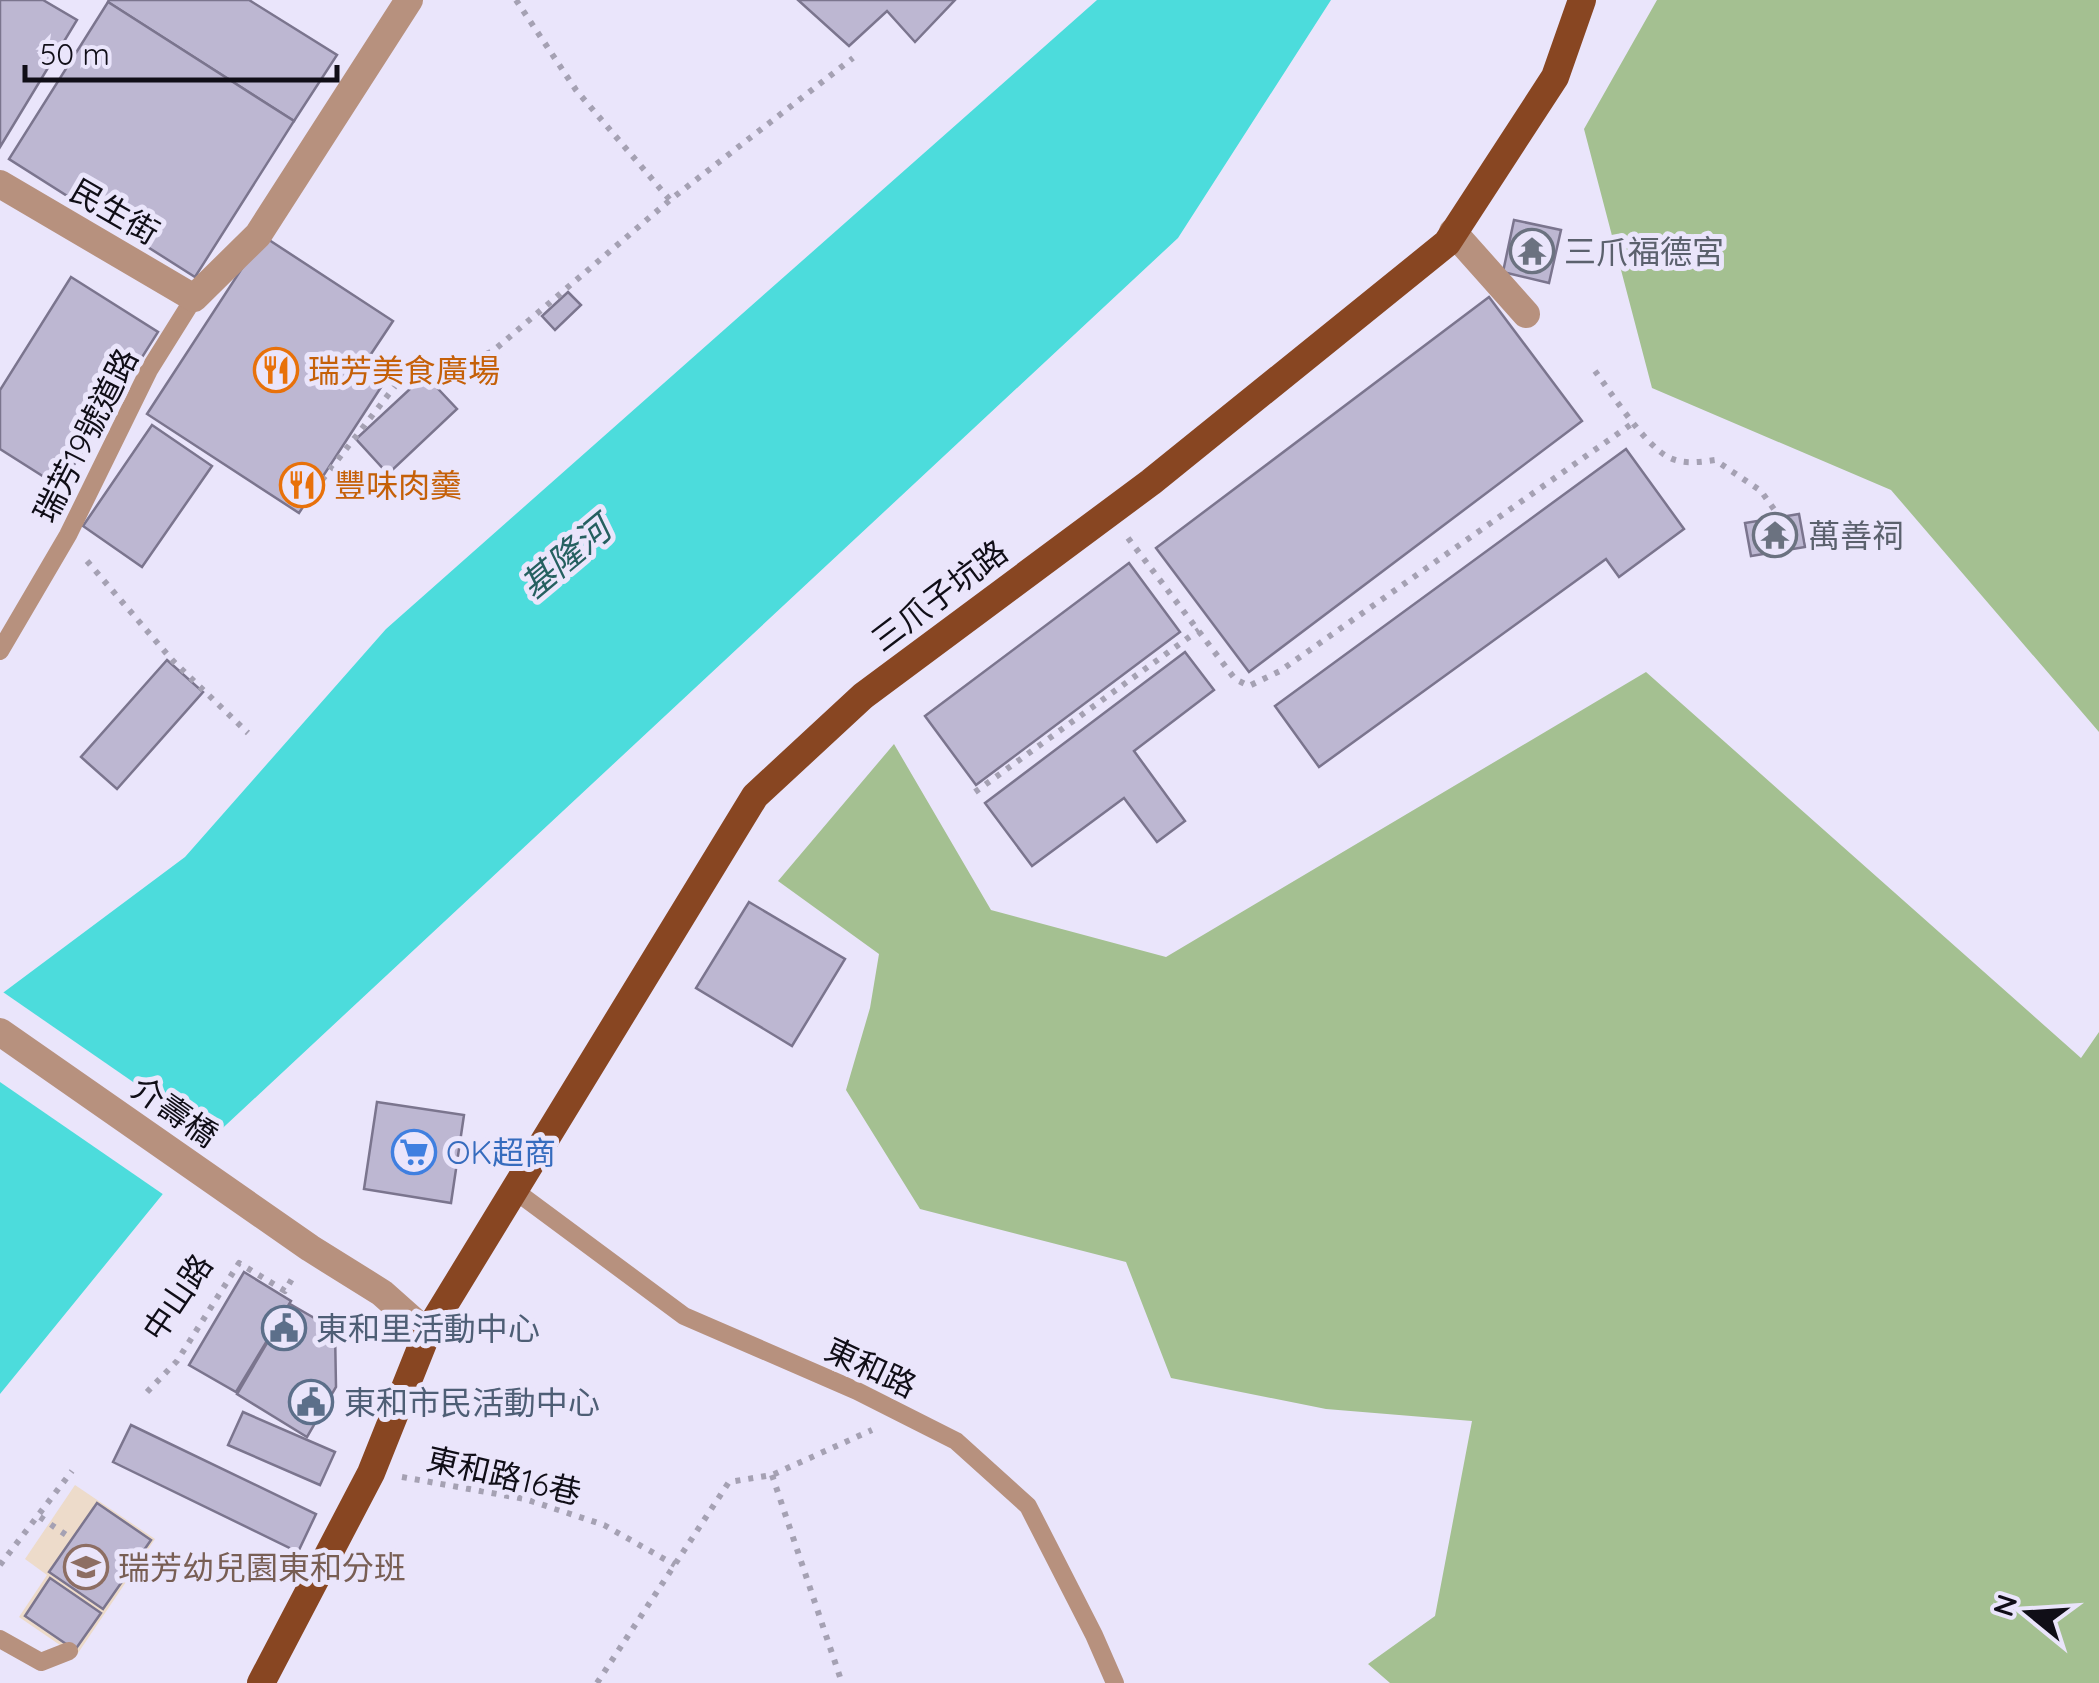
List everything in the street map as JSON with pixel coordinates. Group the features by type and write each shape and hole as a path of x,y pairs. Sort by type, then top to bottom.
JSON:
{"main road":[{"name":"三爪子坑路","path":"427,1333 756,796 864,696 1151,482 1447,244 1555,77 1582,0"},
{"path":"261,1683 371,1473 427,1333"}],"street":[{"path":"194,298 258,235 409,0"},
{"name":"民生街","path":"0,184 194,298"},
{"path":"1453,232 1526,314"},
{"name":"介壽橋","path":"0,1032 310,1248"},
{"path":"310,1248 382,1293 427,1333"}],"lane":[{"name":"瑞芳19號道路","path":"0,651 68,535 149,370 194,298"},
{"name":"東和路","path":"514,1190 684,1316 857,1391 956,1442 1028,1506 1115,1683"},
{"path":"0,1639 40,1662 70,1651"}],"path":[{"path":"516,0 576,90 670,200"},
{"path":"322,480 406,372 447,372 492,351 670,200 853,58"},
{"path":"1595,371 1634,423 1667,457 1690,463 1716,460 1761,491 1776,512"},
{"path":"1107,512 1235,679 1249,686 1280,671 1634,423"},
{"path":"68,535 173,661 248,734"},
{"path":"976,792 1199,630"},
{"name":"中山路","path":"146,1392 178,1361 239,1264 285,1291 310,1248"},
{"path":"597,1683 730,1482 772,1475 904,1415"},
{"path":"0,1565 72,1472"},
{"name":"東和路16巷","path":"371,1473 525,1499 604,1525 675,1565"},
{"path":"772,1475 842,1683"},
{"path":"40,1517 72,1539"}],"shaded area":[{"path":"1657,0 2099,0 2099,732 1891,490 1652,388 1584,129"},
{"path":"1646,672 2081,1058 2099,1032 2099,1683 1390,1683 1368,1664 1435,1616 1472,1421 1326,1409 1171,1378 1126,1262 920,1209 846,1090 870,1008 879,954 778,881 894,744 991,910 1166,957"},
{"name":"瑞芳幼兒園東和分班","path":"75,1485 155,1539 76,1656 19,1617 47,1575 25,1559"}],"water":[{"name":"基隆河","path":"1097,0 1331,0 1178,238 197,1152 0,1394 0,995 185,857 386,629"}],"pier":[{"path":"0,990 217,1140 167,1197 0,1082"}],"building":[{"path":"0,0 43,0 77,20 0,147"},
{"path":"109,0 249,0 337,55 294,121"},
{"path":"798,0 955,0 915,42 887,11 849,46"},
{"path":"108,2 294,121 195,277 9,159"},
{"name":"三爪福德宮","path":"1514,220 1561,230 1549,283 1503,272"},
{"name":"瑞芳美食廣場","path":"263,236 393,321 365,363 387,378 299,513 147,414"},
{"path":"71,277 158,332 60,487 0,449 0,390"},
{"path":"568,292 581,305 555,330 542,316"},
{"path":"1489,297 1582,421 1249,672 1156,548"},
{"path":"425,375 457,409 388,474 356,439"},
{"path":"152,425 212,466 142,567 83,526"},
{"path":"1626,449 1684,529 1619,577 1606,559 1319,767 1275,706"},
{"name":"萬善祠","path":"1799,514 1805,547 1751,556 1745,523"},
{"path":"1129,563 1180,632 976,785 925,716"},
{"path":"1185,652 1214,690 1134,751 1185,821 1157,842 1124,798 1032,866 985,803"},
{"path":"167,660 203,692 117,789 81,757"},
{"path":"749,902 845,959 792,1046 696,988"},
{"name":"OK超商","path":"377,1102 464,1115 451,1203 364,1189"},
{"path":"244,1272 291,1301 236,1392 189,1365"},
{"path":"290,1304 335,1330 336,1387 307,1437 237,1394"},
{"path":"243,1412 335,1452 320,1485 228,1445"},
{"path":"131,1425 316,1514 298,1552 113,1462"},
{"path":"97,1503 151,1540 103,1609 49,1572"},
{"path":"50,1578 101,1613 75,1650 25,1616"}],"place":[{"name":"三爪福德宮","path":"1532,251"},
{"name":"瑞芳美食廣場","path":"276,370"},
{"name":"豐味肉羹","path":"302,485"},
{"name":"萬善祠","path":"1775,535"},
{"name":"OK超商","path":"414,1152"},
{"name":"東和里活動中心","path":"284,1328"},
{"name":"東和市民活動中心","path":"311,1402"},
{"name":"瑞芳幼兒園東和分班","path":"86,1567"}]}
